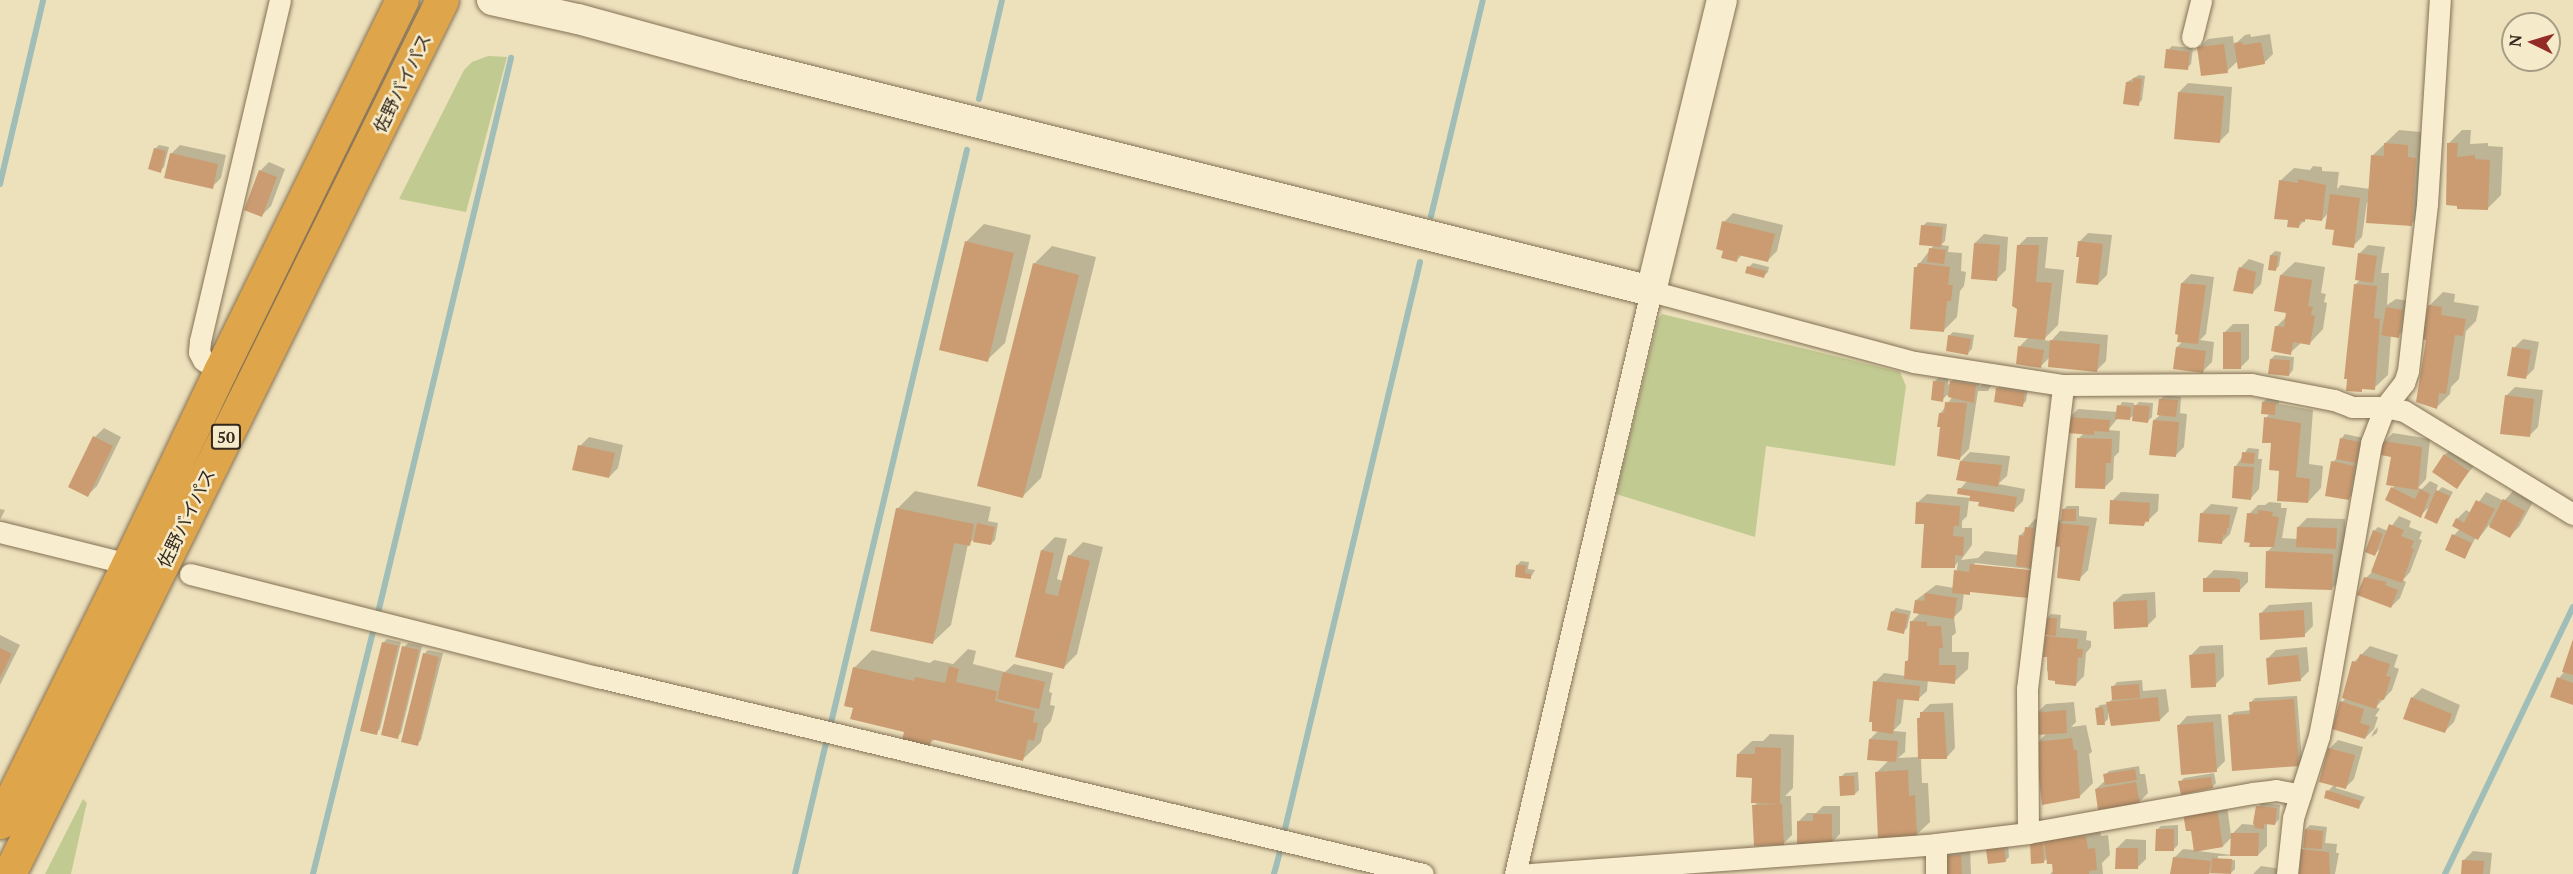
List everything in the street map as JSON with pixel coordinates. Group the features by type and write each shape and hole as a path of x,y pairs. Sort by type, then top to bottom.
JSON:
{"highway":[{"name":"佐野バイパス","path":"0,822 402,0"},
{"name":"佐野バイパス","path":"9,874 442,0"}],"street":[{"path":"219,371 203,360 199,352 200,341 280,0"},
{"path":"492,0 578,19 780,73 1651,291 1914,362 2063,386 2251,384 2334,400 2352,407 2385,407 2404,411 2573,514"},
{"path":"1515,874 1651,291 1722,0"},
{"path":"2192,37 2201,0"},
{"path":"2287,874 2293,818 2319,736 2328,690 2371,443 2385,407 2404,382 2408,371 2427,204 2440,0"},
{"path":"2028,833 2027,689 2063,386"},
{"path":"0,532 128,564"},
{"path":"190,574 598,677 1423,874"},
{"path":"1531,874 1936,844 2028,833 2253,792 2276,790 2301,795"},
{"path":"1936,844 1936,874"}],"green space":[{"path":"488,56 507,57 466,212 399,199 464,70 472,62"},
{"path":"1662,314 1900,372 1906,386 1895,466 1766,446 1755,537 1616,494 1658,319"},
{"path":"83,799 87,803 71,874 45,874"}],"building":[{"path":"2242,42 2243,45 2261,42 2265,64 2238,69 2234,43"},
{"path":"2224,44 2228,73 2201,76 2197,47"},
{"path":"2166,49 2190,52 2188,70 2164,68"},
{"path":"2133,78 2142,79 2139,106 2123,104 2126,82 2133,82"},
{"path":"2178,92 2224,96 2220,143 2174,139"},
{"path":"2384,143 2408,145 2408,157 2416,158 2412,226 2366,223 2371,155 2384,156"},
{"path":"2447,143 2458,143 2457,157 2475,155 2475,159 2490,160 2488,210 2457,209 2457,206 2446,205"},
{"path":"154,148 166,151 161,173 148,169"},
{"path":"170,153 218,164 213,189 164,178"},
{"path":"259,170 277,177 262,217 244,210"},
{"path":"2298,179 2326,185 2322,221 2305,219 2305,222 2300,221 2299,228 2287,227 2288,220 2274,219 2279,180 2298,183"},
{"path":"2330,194 2360,198 2354,248 2332,245 2334,230 2325,229"},
{"path":"1722,221 1775,234 1768,262 1738,255 1737,262 1721,258 1723,251 1716,249"},
{"path":"1921,225 1943,227 1941,247 1919,245"},
{"path":"965,241 1014,253 988,362 939,350"},
{"path":"2078,241 2103,244 2098,285 2076,283"},
{"path":"1974,243 2000,245 1997,281 1971,279"},
{"path":"2017,245 2039,245 2036,282 2052,283 2045,340 2014,337 2017,309 2012,306"},
{"path":"1929,248 1946,250 1944,264 1927,262"},
{"path":"2358,253 2377,256 2373,283 2355,280"},
{"path":"2270,255 2278,256 2276,271 2268,270"},
{"path":"1033,263 1079,275 1023,498 977,486"},
{"path":"1918,263 1950,267 1948,285 1953,285 1951,301 1947,301 1944,332 1910,329 1914,267 1917,267"},
{"path":"1747,266 1766,271 1764,278 1745,273"},
{"path":"2239,267 2256,272 2253,294 2233,291"},
{"path":"2280,275 2312,280 2308,306 2313,307 2311,315 2315,316 2310,345 2293,342 2291,355 2271,351 2275,326 2284,327 2286,313 2274,311"},
{"path":"2181,283 2206,285 2198,344 2177,342 2178,335 2175,334"},
{"path":"2354,284 2377,286 2374,318 2380,319 2375,390 2362,389 2362,392 2346,391 2347,379 2344,379"},
{"path":"2428,305 2442,307 2441,315 2466,319 2463,336 2455,335 2446,394 2439,393 2437,409 2416,402 2426,340 2422,339"},
{"path":"2386,307 2403,310 2399,338 2381,335"},
{"path":"2223,332 2241,332 2241,369 2223,369"},
{"path":"1948,335 1971,339 1968,355 1946,351"},
{"path":"2050,340 2100,344 2097,372 2048,367"},
{"path":"2018,346 2044,350 2041,368 2016,364"},
{"path":"2176,347 2206,351 2203,373 2173,369"},
{"path":"2512,347 2531,350 2526,379 2507,376"},
{"path":"2270,359 2290,360 2289,376 2268,374"},
{"path":"1933,381 1945,382 1943,402 1931,400"},
{"path":"1950,381 1976,385 1974,403 1948,397"},
{"path":"1996,388 2025,392 2023,407 1994,402"},
{"path":"2505,395 2534,399 2530,437 2500,434"},
{"path":"2159,399 2178,400 2176,417 2157,415"},
{"path":"1945,402 1967,403 1960,460 1937,456 1939,413 1944,413"},
{"path":"2262,402 2276,403 2275,415 2261,414"},
{"path":"2117,405 2131,407 2130,420 2115,419"},
{"path":"2134,405 2150,406 2148,423 2132,421"},
{"path":"2068,417 2110,420 2109,432 2094,431 2094,435 2067,433"},
{"path":"2264,417 2301,423 2296,477 2310,479 2308,503 2277,501 2279,471 2269,470 2271,443 2262,443"},
{"path":"2153,420 2179,422 2176,457 2149,455"},
{"path":"93,436 113,446 88,497 68,487"},
{"path":"2077,438 2112,439 2111,463 2106,463 2105,489 2075,488"},
{"path":"2340,438 2360,442 2356,463 2336,459"},
{"path":"2383,441 2422,447 2418,490 2386,485 2391,457 2381,455"},
{"path":"578,445 615,453 609,478 572,470"},
{"path":"2242,452 2255,453 2254,464 2241,463"},
{"path":"2444,454 2469,471 2457,489 2432,472"},
{"path":"1960,461 2002,465 1998,487 1956,480"},
{"path":"2331,461 2355,466 2349,500 2325,496"},
{"path":"2234,466 2254,467 2251,500 2232,498"},
{"path":"2391,487 2415,499 2420,489 2430,494 2421,518 2385,500"},
{"path":"1958,488 2017,497 2014,512 1978,506 1979,502 1969,501 1970,496 1957,494"},
{"path":"2436,490 2450,496 2437,524 2424,518"},
{"path":"2503,499 2525,511 2510,538 2489,527"},
{"path":"2110,500 2150,503 2149,522 2145,521 2144,526 2109,524"},
{"path":"2476,500 2495,509 2478,540 2452,526 2456,518 2464,523"},
{"path":"1916,502 1960,506 1959,526 1954,526 1953,536 1964,537 1963,556 1955,555 1955,568 1921,568 1924,524 1915,524"},
{"path":"896,508 974,524 970,546 954,543 933,644 870,631"},
{"path":"2062,509 2076,509 2076,521 2061,521"},
{"path":"2258,510 2273,512 2272,516 2279,517 2274,547 2249,547 2250,543 2244,542 2247,513 2258,514"},
{"path":"2200,513 2230,515 2229,528 2227,528 2226,535 2223,535 2222,544 2198,542"},
{"path":"977,523 995,527 991,545 973,542"},
{"path":"2056,523 2089,526 2080,581 2057,578 2060,547 2053,546"},
{"path":"2389,524 2404,530 2401,536 2414,541 2411,548 2414,549 2402,583 2371,572"},
{"path":"2025,527 2034,528 2031,568 2016,566 2019,535 2024,536"},
{"path":"2297,527 2337,528 2336,549 2296,547"},
{"path":"2373,530 2383,534 2375,556 2365,552"},
{"path":"2452,534 2472,543 2465,559 2445,550"},
{"path":"1041,550 1054,553 1045,593 1058,596 1068,555 1090,561 1064,669 1015,657"},
{"path":"2266,551 2333,554 2332,590 2265,588"},
{"path":"1970,564 2031,570 2028,598 1970,592 1970,595 1952,593 1954,570 1969,572"},
{"path":"1516,565 1526,565 1525,573 1531,574 1531,579 1515,577"},
{"path":"2364,577 2387,582 2385,585 2398,590 2391,608 2357,595"},
{"path":"2203,578 2235,578 2240,580 2240,592 2203,592"},
{"path":"1925,593 1957,598 1954,619 1913,613 1915,600 1924,601"},
{"path":"2147,600 2148,627 2114,629 2113,602"},
{"path":"2304,610 2305,637 2260,640 2259,613"},
{"path":"1891,611 1908,615 1904,634 1887,630"},
{"path":"2046,618 2057,618 2056,636 2044,635"},
{"path":"1910,621 1927,622 1927,626 1941,626 1943,648 1939,648 1939,665 1956,665 1955,684 1904,679 1905,661 1908,661"},
{"path":"2045,636 2078,639 2077,649 2083,649 2082,658 2078,657 2076,686 2055,684 2055,681 2048,680 2047,657 2043,657"},
{"path":"2573,639 2573,675 2562,672"},
{"path":"382,642 398,646 377,735 360,731"},
{"path":"402,646 419,650 398,739 381,735"},
{"path":"0,648 12,654 0,678"},
{"path":"423,653 439,657 418,746 401,742"},
{"path":"2215,653 2216,687 2191,688 2189,655"},
{"path":"2360,654 2390,664 2386,676 2391,677 2384,700 2379,699 2376,709 2342,698 2352,661 2357,662"},
{"path":"2298,655 2301,681 2268,685 2266,658"},
{"path":"949,666 959,669 956,682 997,691 995,701 1035,711 1033,722 1038,723 1034,741 1028,739 1023,761 931,739 930,746 902,740 904,732 850,719 853,708 844,706 853,667 914,681 915,677 945,683"},
{"path":"1003,672 1045,682 1039,709 997,699"},
{"path":"2557,677 2573,683 2573,705 2550,697"},
{"path":"1873,681 1920,686 1919,701 1897,699 1893,734 1872,731 1872,722 1869,722"},
{"path":"2139,684 2140,698 2112,700 2111,686"},
{"path":"2158,697 2160,721 2111,726 2106,702"},
{"path":"2411,697 2452,714 2445,733 2403,719"},
{"path":"2294,699 2299,766 2232,771 2228,715 2250,714 2249,702"},
{"path":"2340,701 2364,709 2360,723 2370,726 2365,739 2332,729"},
{"path":"2103,707 2105,725 2097,725 2095,708"},
{"path":"2066,710 2067,733 2037,735 2035,713"},
{"path":"1920,712 1944,712 1947,759 1918,759 1917,718 1920,718"},
{"path":"2213,722 2217,772 2181,775 2177,725"},
{"path":"2072,738 2074,750 2077,750 2080,798 2042,805 2035,742"},
{"path":"1869,739 1898,741 1896,762 1867,760"},
{"path":"1755,747 1781,748 1780,804 1751,803 1752,778 1736,777 1737,754 1755,754"},
{"path":"2328,748 2355,755 2346,789 2319,782"},
{"path":"2135,769 2137,780 2105,785 2103,774"},
{"path":"1908,770 1909,796 1915,795 1917,837 1878,839 1875,772"},
{"path":"1839,776 1854,776 1855,795 1840,796"},
{"path":"2211,777 2213,788 2181,795 2178,781"},
{"path":"2136,782 2140,804 2098,810 2095,789"},
{"path":"2326,790 2361,801 2359,809 2324,798"},
{"path":"1782,804 1784,845 1754,846 1752,805"},
{"path":"2256,806 2277,808 2275,825 2264,824 2264,829 2255,828 2253,823"},
{"path":"2217,808 2223,847 2194,852 2191,831 2186,831 2183,813"},
{"path":"1813,814 1832,814 1832,844 1797,844 1797,821 1813,821"},
{"path":"2156,829 2174,829 2174,851 2155,851"},
{"path":"2305,829 2323,831 2322,849 2303,848"},
{"path":"2231,833 2259,833 2258,856 2230,856"},
{"path":"2086,836 2088,849 2095,848 2097,870 2089,871 2089,874 2053,874 2052,864 2047,864 2044,840"},
{"path":"2043,841 2044,863 2031,864 2030,842"},
{"path":"2004,848 2006,862 1988,864 1986,850"},
{"path":"2116,848 2138,848 2138,869 2115,869"},
{"path":"2301,849 2329,852 2330,874 2299,874"},
{"path":"1961,855 1962,874 1945,874 1944,856"},
{"path":"2173,857 2211,861 2209,874 2170,874"},
{"path":"2212,858 2232,859 2231,874 2211,873"},
{"path":"2462,860 2484,861 2483,874 2461,874"}],"waterway":[{"path":"0,184 43,0"},
{"path":"979,99 1002,0"},
{"path":"1431,216 1483,0"},
{"path":"378,613 511,58"},
{"path":"831,723 967,150"},
{"path":"1284,833 1420,262"},
{"path":"2445,874 2573,607"},
{"path":"313,874 373,631"},
{"path":"795,874 827,739"},
{"path":"1274,874 1280,851"}]}
